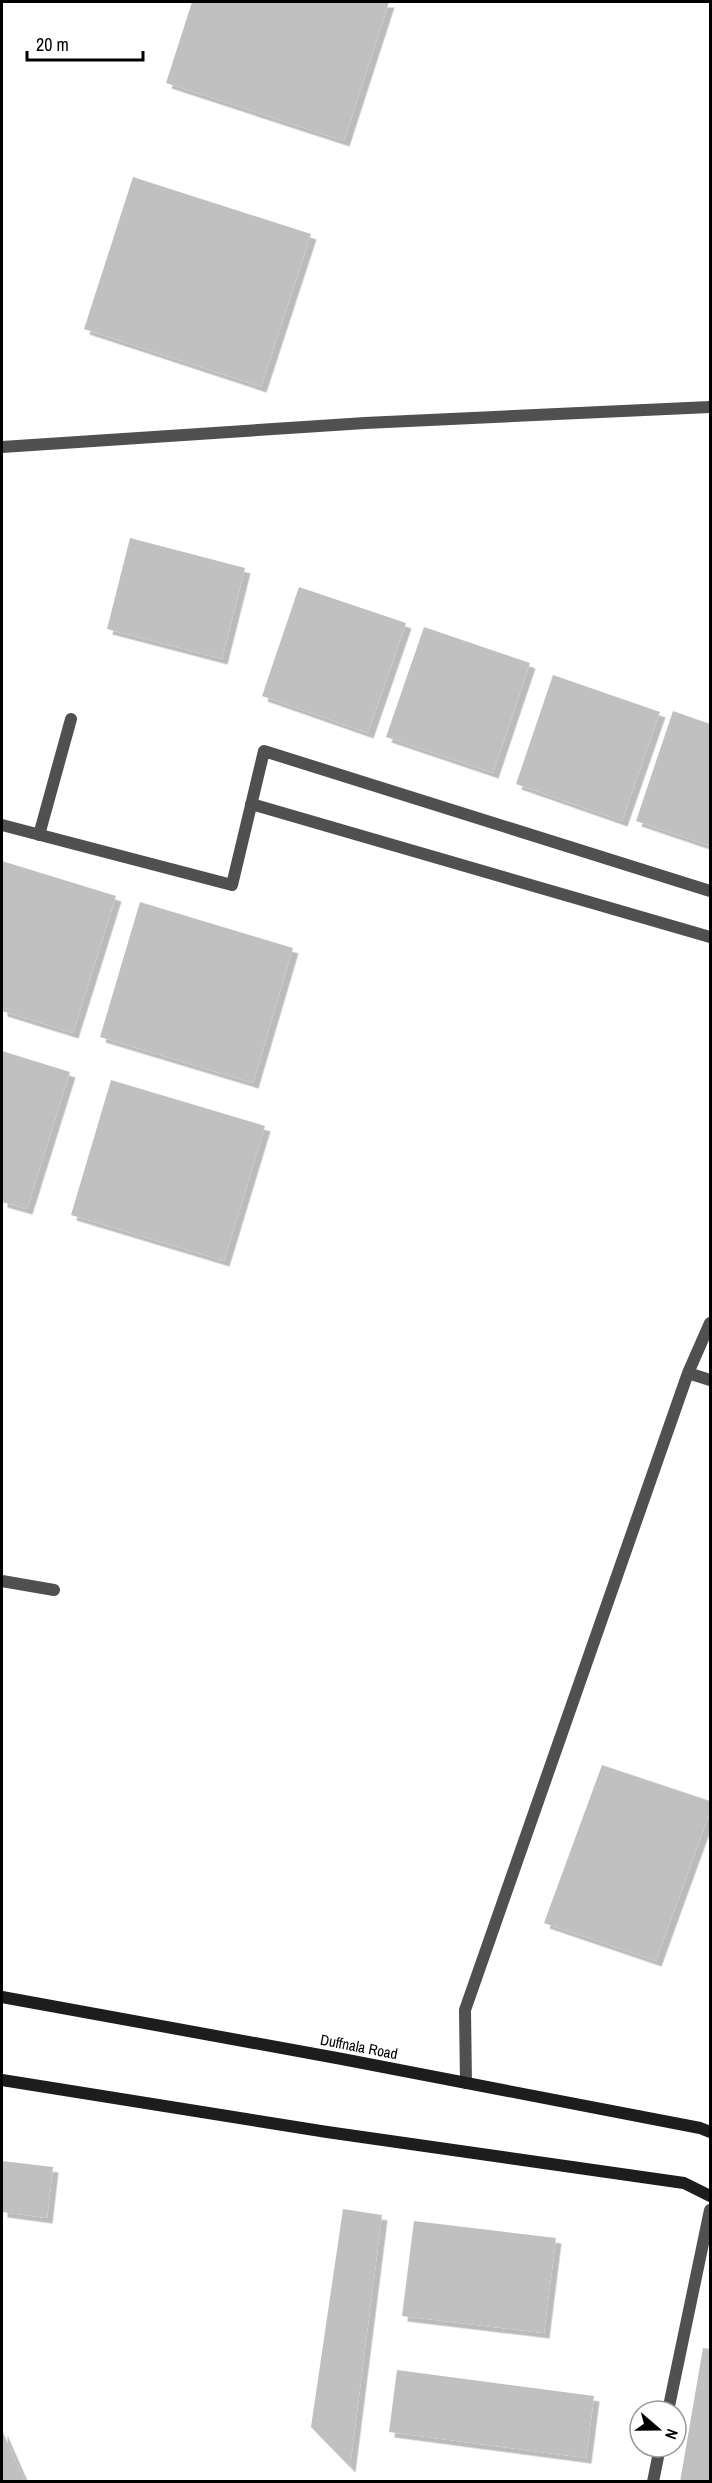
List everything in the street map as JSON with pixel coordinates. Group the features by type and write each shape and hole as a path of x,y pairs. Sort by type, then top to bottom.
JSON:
{"main road":[{"name":"Duffnala Road","path":"2,1997 466,2083 711,2132"},
{"path":"2,2080 339,2133 684,2183 711,2196"}],"street":[{"path":"2,447 365,423 711,407"},
{"path":"39,835 71,719"},
{"path":"2,825 232,885 264,752 711,891"},
{"path":"251,804 711,937"},
{"path":"466,2083 465,2010 688,1373 711,1323"},
{"path":"688,1373 711,1380"},
{"path":"2,1581 54,1590"},
{"path":"671,2399 711,2210"},
{"path":"653,2481 658,2459"}],"building":[{"path":"192,2 389,2 344,141 166,83"},
{"path":"133,177 311,234 261,387 84,329"},
{"path":"130,538 245,568 222,659 107,629"},
{"path":"299,587 406,623 368,733 262,696"},
{"path":"424,627 530,663 493,773 386,737"},
{"path":"553,675 660,712 622,821 516,784"},
{"path":"673,711 710,724 710,846 636,821"},
{"path":"2,861 116,896 73,1033 2,1011"},
{"path":"140,902 293,948 253,1083 100,1037"},
{"path":"2,1051 70,1072 27,1209 2,1202"},
{"path":"111,1080 265,1126 224,1261 71,1215"},
{"path":"602,1765 710,1801 710,1812 656,1961 544,1923"},
{"path":"2,2161 53,2167 47,2218 2,2212"},
{"path":"343,2209 382,2215 350,2467 311,2427"},
{"path":"414,2221 556,2238 544,2333 402,2316"},
{"path":"703,2348 710,2349 710,2482 680,2482 684,2459 688,2459 688,2435"},
{"path":"397,2370 594,2396 586,2458 389,2432"},
{"path":"2,2430 25,2482 2,2482"}]}
